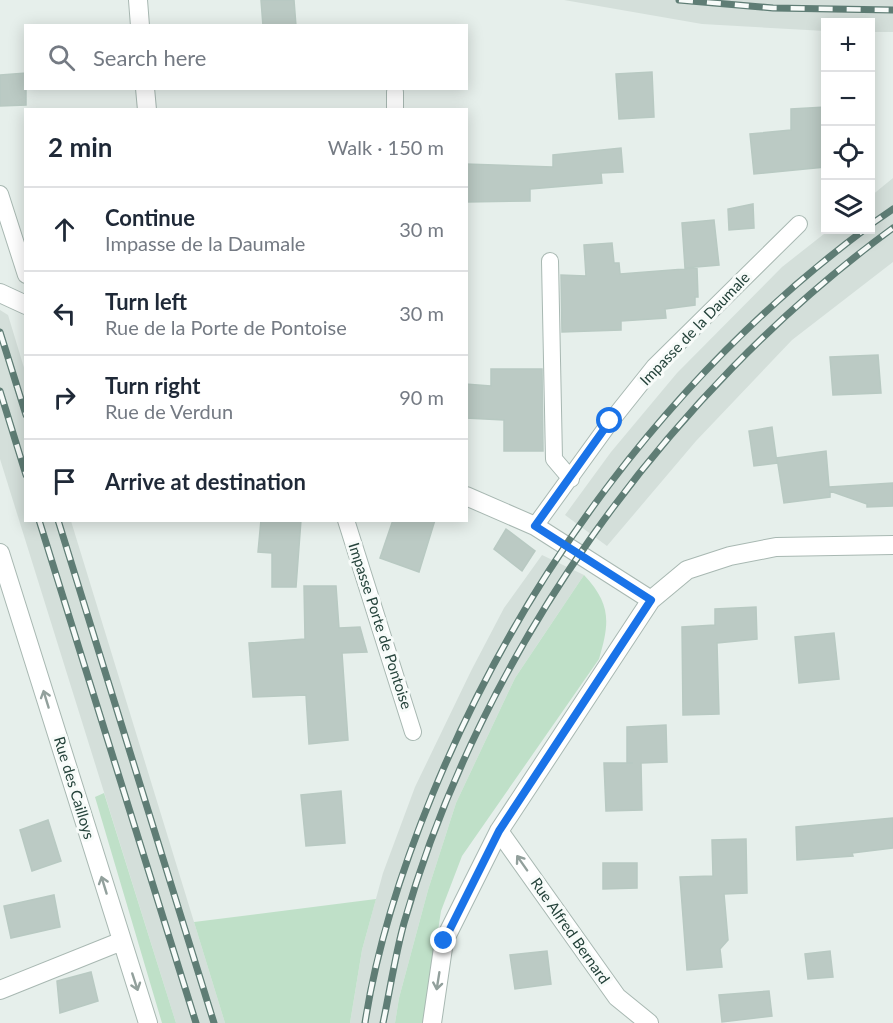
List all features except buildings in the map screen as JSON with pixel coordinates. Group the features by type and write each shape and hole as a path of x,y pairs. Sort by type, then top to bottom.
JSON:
{"street":[{"path":"138,0 140,24"},
{"path":"145,90 147,108"},
{"path":"0,293 24,304"},
{"path":"468,497 535,526 651,600"},
{"path":"432,1023 444,941 499,831 651,600 687,570 730,556 776,547 893,545"},
{"name":"Rue des Cailloys","path":"0,553 148,1023"},
{"name":"Rue Alfred Bernard","path":"499,831 617,998 649,1023"},
{"path":"0,990 122,941"}],"lane":[{"path":"395,92 396,108"},
{"path":"0,194 24,269"},
{"name":"Impasse de la Daumale","path":"535,526 571,479 610,421 654,367 800,224"},
{"path":"550,261 554,459 571,479"},
{"name":"Impasse Porte de Pontoise","path":"347,522 413,732"}],"shaded area":[{"path":"564,0 893,0 893,32 875,32 875,18 821,18 821,31 702,24"},
{"path":"893,178 893,262 792,340 696,441 607,546 565,515 611,452 677,373 782,267 824,234 875,234 875,193"},
{"path":"0,310 8,315 24,368 24,522 71,522 225,1023 176,1023 0,459"},
{"path":"542,555 584,575 515,678 456,803 428,890 399,998 395,1023 350,1023 362,950 383,873 415,787 504,608"}],"green space":[{"path":"584,575 599,595 606,614 605,634 599,659 462,856 441,911 424,1023 395,1023 399,998 428,890 456,803 515,678"},
{"path":"104,793 176,1023 162,1023 95,797"},
{"path":"376,899 362,950 350,1023 225,1023 194,922"}],"railway":[{"path":"679,0 773,8 893,10"},
{"path":"875,222 893,209"},
{"path":"383,1023 404,923 438,822 481,723 533,628 592,536 659,449 732,369 810,294 893,228"},
{"path":"365,1023 376,964 392,906 433,793 470,711 512,632 559,555 611,482 668,413 729,347 794,286 859,234"},
{"path":"0,332 24,409"},
{"path":"0,391 24,469"},
{"path":"40,522 196,1023"},
{"path":"59,522 214,1023"}],"route":[{"path":"444,941 499,831 651,600 535,526 571,479 610,421"}]}
